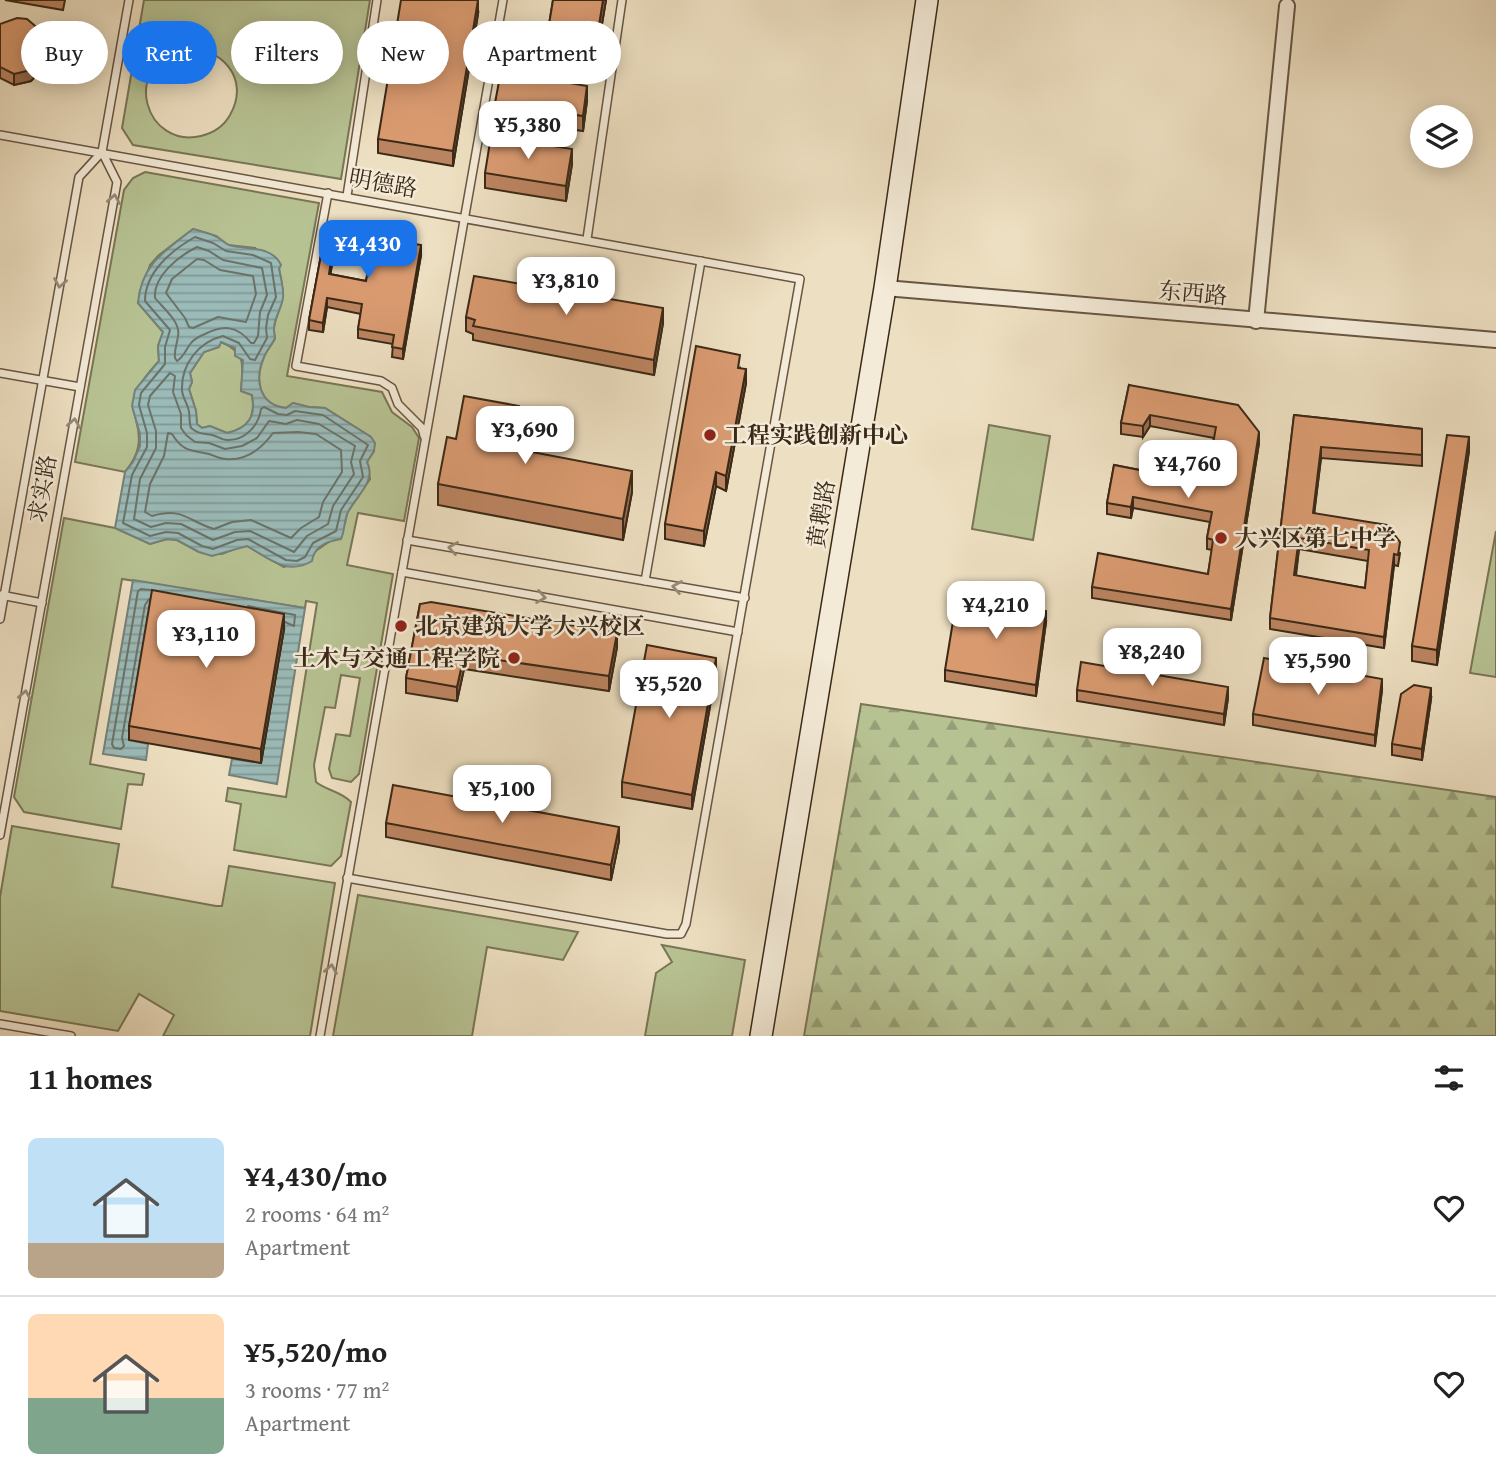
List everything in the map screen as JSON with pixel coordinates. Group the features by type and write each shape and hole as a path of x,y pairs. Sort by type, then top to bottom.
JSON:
{"street":[{"name":"黄鹅路","path":"761,1036 886,288 927,0"},
{"path":"1256,321 1287,6"},
{"name":"东西路","path":"886,288 1496,341"}],"lane":[{"path":"102,152 129,0"},
{"path":"346,196 377,0"},
{"path":"320,1036 503,0"},
{"path":"587,239 622,0"},
{"name":"明德路","path":"0,135 800,279 744,598"},
{"name":"求实路","path":"0,619 2,595 79,177 102,152 117,182 0,835"},
{"path":"328,192 296,366 381,381 392,388 398,404 422,428 425,439"},
{"path":"645,581 701,261"},
{"path":"0,373 80,387"},
{"path":"346,878 667,934 681,934 686,924 744,598 407,540"},
{"path":"402,572 738,632"},
{"path":"2,595 41,603"},
{"path":"0,1024 71,1036"}],"green space":[{"path":"144,0 370,0 367,21 357,21 357,80 341,179 133,145 122,128 130,84 147,84 148,104 154,119 166,130 182,137 210,133 228,119 236,101 236,84 343,84 343,21 231,21 231,71 217,57 217,21 140,21"},
{"path":"145,172 319,203 287,376 382,392 392,412 412,427 419,438 404,521 358,513 347,565 393,574 359,774 351,782 332,778 329,769 336,734 350,736 360,678 341,675 335,708 325,707 314,765 316,782 351,802 341,856 331,866 234,850 241,804 226,801 228,788 286,797 317,603 306,601 305,608 122,579 90,764 144,774 142,785 128,784 121,829 24,812 14,797 64,518 115,528 150,544 167,539 177,540 199,552 222,554 247,546 284,567 330,541 345,523 347,513 370,479 367,462 374,451 371,437 325,408 293,403 286,408 277,406 265,397 261,390 259,374 265,355 275,338 275,323 283,295 279,269 255,248 228,245 216,236 193,229 150,265 138,303 163,332 158,346 159,361 140,386 133,404 139,441 133,460 125,472 75,462 124,190 133,178"},
{"path":"221,342 235,351 242,361 241,391 252,395 253,402 252,415 246,424 227,433 210,426 202,428 197,424 189,389 192,382 190,373 204,352 219,347"},
{"path":"989,425 1050,436 1033,540 972,529"},
{"path":"1496,531 1496,677 1470,673"},
{"path":"861,704 1496,797 1496,1036 804,1036"},
{"path":"12,826 119,844 112,887 216,906 222,906 229,866 335,883 310,1036 163,1036 174,1015 139,994 118,1031 0,1011 0,897"},
{"path":"358,895 578,932 563,960 487,947 472,1036 333,1036"},
{"path":"662,945 745,960 732,1036 645,1036 656,973 672,962"}],"water":[{"path":"193,229 215,236 229,245 265,251 281,265 279,269 283,298 275,322 275,338 265,355 259,374 261,390 265,397 277,406 286,408 293,403 325,408 371,437 375,443 374,451 367,462 367,482 348,512 341,539 322,545 315,552 312,561 303,565 295,567 279,564 247,546 212,556 177,540 167,539 150,544 115,528 125,472 140,446 140,434 132,406 135,390 159,361 158,346 163,332 138,303 140,290 149,268","holes":["221,342 235,348 235,356 243,360 241,391 252,395 252,415 246,424 235,431 227,433 210,426 202,428 197,424 189,389 192,382 190,373 204,352 219,347"]},
{"path":"133,580 305,608 277,784 229,775 232,759 261,763 284,629 152,605 129,740 148,744 146,760 103,754"}],"building":[{"path":"401,0 478,0 475,21 463,21 464,84 453,151 378,139 387,84 449,84 449,21 398,21"},
{"path":"553,0 603,0 600,21 550,21"},
{"path":"17,18 29,21 21,21 21,72 14,74 0,67 0,24"},
{"path":"499,84 587,86 583,116 495,103"},
{"path":"491,136 572,149 566,186 485,173"},
{"path":"326,228 421,245 403,349 392,347 394,335 358,329 362,304 327,298 323,323 309,320","holes":["333,249 371,256 366,281 329,274"]},
{"path":"474,276 663,308 654,360 473,326 475,320 466,317"},
{"name":"工程实践创新中心","path":"696,346 740,355 738,368 746,369 726,476 716,472 704,531 665,524"},
{"path":"1129,385 1238,405 1259,432 1231,609 1092,587 1098,553 1208,574 1213,540 1207,538 1212,512 1133,497 1131,507 1107,503 1114,465 1206,483 1216,427 1150,415 1143,426 1121,423"},
{"path":"464,396 519,406 511,448 632,471 623,519 438,484 447,437 456,439"},
{"path":"1294,415 1422,429 1422,455 1321,447 1313,513 1387,525 1400,542 1398,555 1394,554 1384,637 1270,618","holes":["1299,538 1369,550 1365,588 1294,575"]},
{"path":"1447,435 1469,437 1437,650 1412,646"},
{"path":"152,590 284,614 261,749 129,726"},
{"path":"957,597 1046,611 1036,685 945,670"},
{"name":"土木与交通工程学院","path":"431,602 617,633 609,676 464,655 457,687 406,678 420,604"},
{"path":"647,645 716,658 692,795 622,782"},
{"path":"1264,658 1382,679 1375,735 1253,714"},
{"path":"1081,662 1228,687 1224,714 1077,690"},
{"path":"1414,685 1431,688 1422,749 1392,744 1401,694"},
{"path":"393,785 619,827 611,865 386,823"}],"place":[{"name":"工程实践创新中心","path":"710,435"},
{"name":"大兴区第七中学","path":"1221,538"},
{"name":"北京建筑大学大兴校区","path":"401,626"},
{"name":"土木与交通工程学院","path":"514,658"}]}
